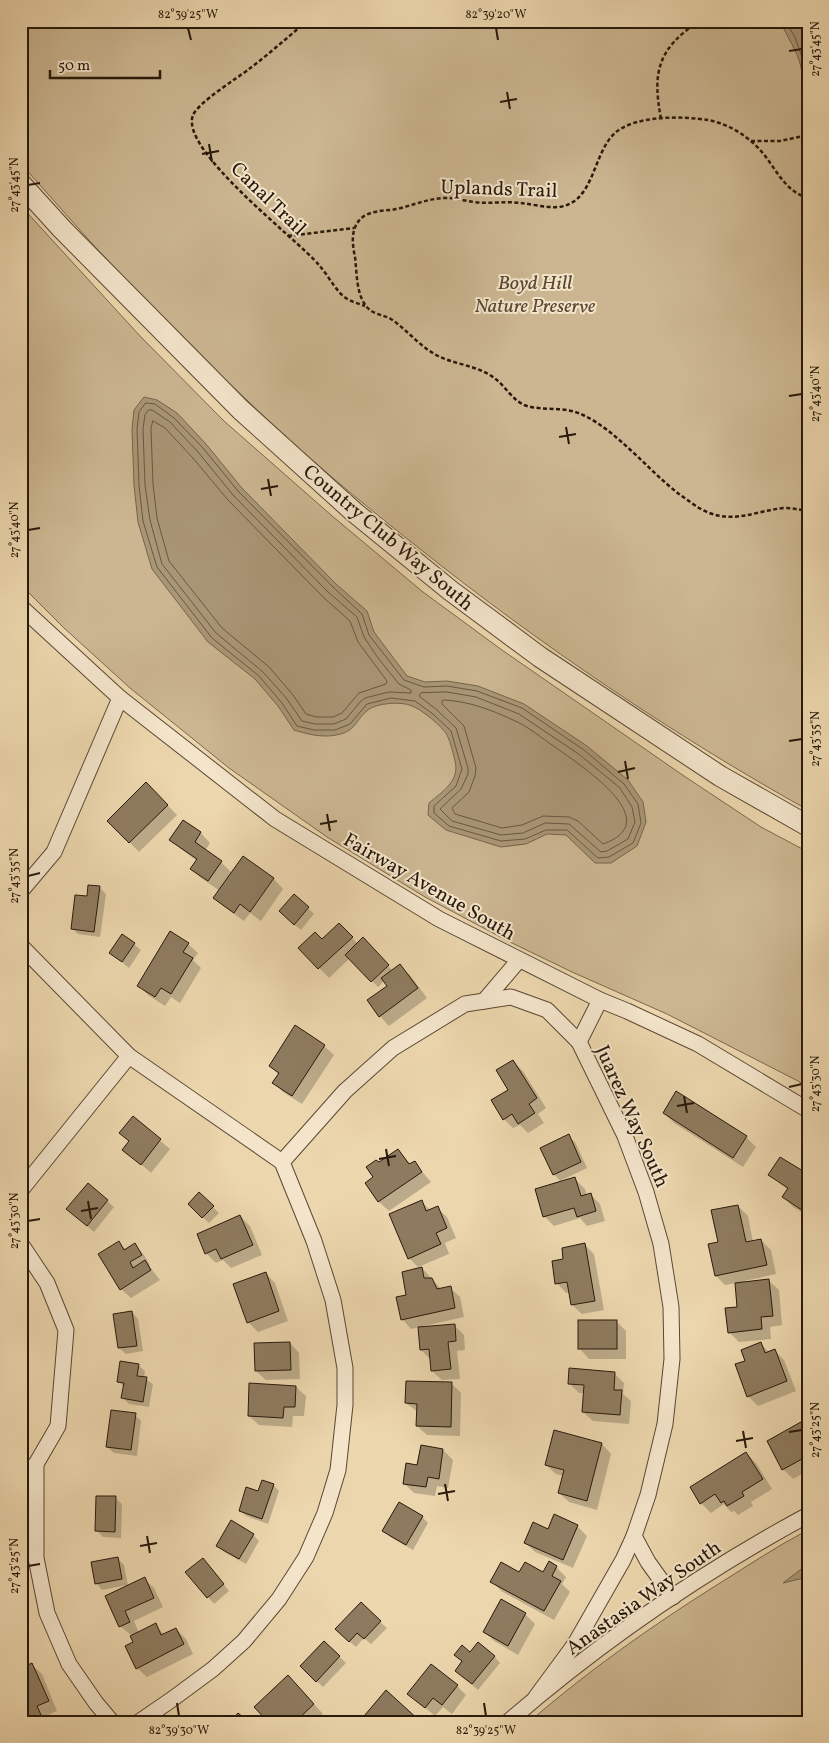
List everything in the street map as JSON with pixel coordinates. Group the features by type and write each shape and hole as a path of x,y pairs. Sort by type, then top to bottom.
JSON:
{"street":[{"name":"Country Club Way South","path":"21,184 62,229 241,410 354,512 451,591 540,657 720,776 808,826"},
{"name":"Fairway Avenue South","path":"24,612 120,698 276,819 439,919 600,1000 698,1044 808,1110"},
{"path":"21,891 54,852 120,698"},
{"path":"21,946 129,1056 282,1162 314,1241 333,1300 345,1368 345,1405 338,1470 325,1513 306,1557 279,1599 244,1642 178,1695 139,1722"},
{"path":"484,1001 520,960"},
{"path":"282,1162 345,1091 393,1048 465,1004 511,997 547,1010 579,1042"},
{"name":"Juarez Way South","path":"536,1698 575,1644 623,1560 634,1536 648,1495 665,1424 672,1359 671,1307 661,1244 646,1192 625,1136 579,1042 600,1000"},
{"path":"21,1190 129,1056"},
{"path":"21,1244 47,1283 66,1330 58,1426 36,1464 21,1478"},
{"path":"36,1464 36,1558 47,1613 69,1664 96,1703 112,1722"},
{"name":"Anastasia Way South","path":"508,1722 622,1631 715,1569 808,1515"},
{"path":"634,1536 648,1562 673,1597"}],"path":[{"name":"Canal Trail","path":"307,21 248,70 204,102 193,115 192,129 207,156 244,195 319,264 342,296 352,302 366,306"},
{"path":"661,119 657,99 658,73 665,52 682,33 700,21"},
{"name":"Uplands Trail","path":"354,228 363,216 377,211 408,206 425,200 449,198 474,202 517,202 560,207 574,202 582,195 604,146 616,132 634,123 685,117 711,121 733,129 752,142 787,187 808,198"},
{"path":"752,142 780,142 808,135"},
{"path":"288,236 354,228 353,244 358,284 361,296 373,314 387,317 432,353 493,377 524,406 563,409 581,414 614,436 664,482 704,512 735,518 784,508 808,511"}],"green space":[{"name":"Boyd Hill Nature Preserve","path":"21,21 808,21 808,810 658,720 561,654 466,585 321,468 176,331 110,263 21,164"},
{"path":"21,206 140,336 224,421 331,515 423,592 502,650 684,776 761,827 808,852 808,1088 798,1081 667,1014 510,942 425,897 327,837 229,768 130,688 64,628 21,585"},
{"path":"808,1530 808,1722 529,1722 598,1666 646,1632 785,1542"}],"water":[{"path":"780,21 808,21 808,105 803,91 799,61"},
{"path":"144,397 157,400 177,413 206,444 241,487 336,584 367,611 374,632 407,676 425,682 447,681 478,686 524,704 587,746 628,780 643,802 646,822 637,846 611,863 595,863 566,835 547,834 526,844 501,847 446,830 428,815 429,803 445,790 455,774 456,768 451,745 447,735 437,723 408,704 389,704 372,708 348,731 336,735 320,736 294,730 278,706 255,679 208,642 152,569 138,522 134,485 132,429 134,410"},
{"path":"808,1564 808,1577 783,1583"}],"building":[{"path":"146,782 168,805 129,843 107,821"},
{"path":"183,820 201,832 195,842 222,861 208,881 190,869 197,859 169,840"},
{"path":"243,856 274,878 250,912 240,904 234,913 213,898"},
{"path":"88,885 100,886 94,932 71,929 75,895 87,896"},
{"path":"294,894 309,907 294,925 279,911"},
{"path":"339,923 353,937 318,969 298,948 315,932 322,939"},
{"path":"170,931 189,943 183,952 193,958 171,994 161,988 155,997 137,986"},
{"path":"122,934 135,943 122,962 109,953"},
{"path":"363,937 389,965 371,982 345,955"},
{"path":"400,964 418,988 379,1017 367,1000 387,986 381,978"},
{"path":"295,1025 325,1045 292,1096 272,1083 279,1073 269,1066"},
{"path":"513,1060 537,1098 529,1104 535,1113 518,1124 512,1114 503,1120 491,1100 508,1090 496,1070"},
{"path":"676,1091 747,1136 733,1158 663,1113"},
{"path":"133,1116 161,1139 141,1165 122,1150 129,1141 119,1133"},
{"path":"569,1134 581,1162 553,1175 540,1148"},
{"path":"398,1149 409,1164 415,1161 422,1172 378,1202 365,1183 373,1177 366,1167 376,1160 379,1162"},
{"path":"780,1157 808,1174 808,1214 782,1197 788,1188 768,1175"},
{"path":"575,1177 581,1196 591,1193 596,1211 577,1217 574,1208 543,1217 535,1189"},
{"path":"88,1183 108,1200 87,1226 66,1209"},
{"path":"199,1192 214,1206 202,1218 188,1204"},
{"path":"422,1200 426,1211 438,1206 447,1228 436,1233 441,1244 408,1259 389,1214"},
{"path":"738,1205 746,1242 761,1239 767,1265 715,1276 708,1244 718,1242 711,1210"},
{"path":"240,1215 253,1245 221,1259 216,1249 205,1254 197,1234"},
{"path":"119,1241 124,1250 135,1243 142,1255 130,1262 133,1268 145,1260 151,1270 120,1290 98,1254"},
{"path":"585,1243 595,1301 571,1305 567,1282 555,1284 552,1261 563,1259 562,1248"},
{"path":"422,1267 424,1278 432,1278 437,1289 451,1286 455,1308 401,1320 396,1297 406,1295 402,1272"},
{"path":"266,1272 279,1311 247,1323 233,1284"},
{"path":"769,1279 773,1316 761,1317 762,1329 728,1333 725,1308 737,1307 735,1283"},
{"path":"132,1311 137,1346 118,1348 113,1314"},
{"path":"578,1320 617,1320 617,1349 578,1349"},
{"path":"455,1324 456,1341 448,1342 451,1369 431,1371 429,1349 420,1350 418,1327"},
{"path":"290,1342 291,1370 255,1371 254,1343"},
{"path":"761,1342 765,1353 775,1349 787,1381 747,1397 735,1364 745,1361 741,1350"},
{"path":"120,1361 139,1364 137,1376 147,1377 143,1402 121,1398 124,1383 117,1382"},
{"path":"569,1368 615,1372 614,1390 622,1390 620,1415 582,1412 584,1385 568,1384"},
{"path":"406,1381 452,1382 451,1427 416,1426 417,1404 405,1403"},
{"path":"249,1383 296,1386 295,1407 284,1407 283,1418 248,1416"},
{"path":"111,1410 136,1413 131,1450 106,1447"},
{"path":"808,1418 808,1468 802,1459 782,1470 767,1441"},
{"path":"554,1430 602,1443 587,1501 558,1493 564,1470 545,1465"},
{"path":"421,1445 443,1449 439,1479 428,1477 426,1487 403,1484 406,1463 417,1465"},
{"path":"746,1452 763,1479 742,1492 744,1496 727,1506 724,1501 721,1503 715,1494 700,1504 690,1487"},
{"path":"262,1480 274,1484 262,1519 239,1511 246,1487 258,1491"},
{"path":"96,1496 116,1496 115,1532 95,1531"},
{"path":"399,1502 423,1516 406,1545 382,1531"},
{"path":"554,1514 578,1525 563,1560 524,1543 533,1522 548,1529"},
{"path":"231,1520 254,1534 239,1559 216,1546"},
{"path":"118,1557 122,1579 95,1584 91,1562"},
{"path":"203,1558 224,1584 207,1598 185,1572"},
{"path":"549,1561 557,1566 552,1576 561,1581 544,1611 490,1582 501,1562 519,1572 525,1562 543,1572"},
{"path":"145,1577 154,1598 125,1611 130,1622 119,1627 105,1596"},
{"path":"501,1599 526,1613 508,1646 483,1632"},
{"path":"361,1602 381,1621 364,1639 357,1633 349,1642 335,1629"},
{"path":"156,1623 161,1635 176,1628 184,1644 136,1669 125,1646 133,1642 130,1636"},
{"path":"324,1641 340,1656 316,1682 300,1666"},
{"path":"478,1642 495,1656 472,1684 455,1671 462,1661 454,1655 462,1645 470,1652"},
{"path":"32,1663 49,1701 37,1706 41,1715 27,1722 21,1722 21,1668"},
{"path":"431,1664 458,1685 442,1705 433,1698 425,1708 407,1694"},
{"path":"288,1675 314,1704 295,1722 268,1722 254,1707"},
{"path":"386,1690 421,1722 359,1722"},
{"path":"238,1713 249,1722 230,1722"}]}
